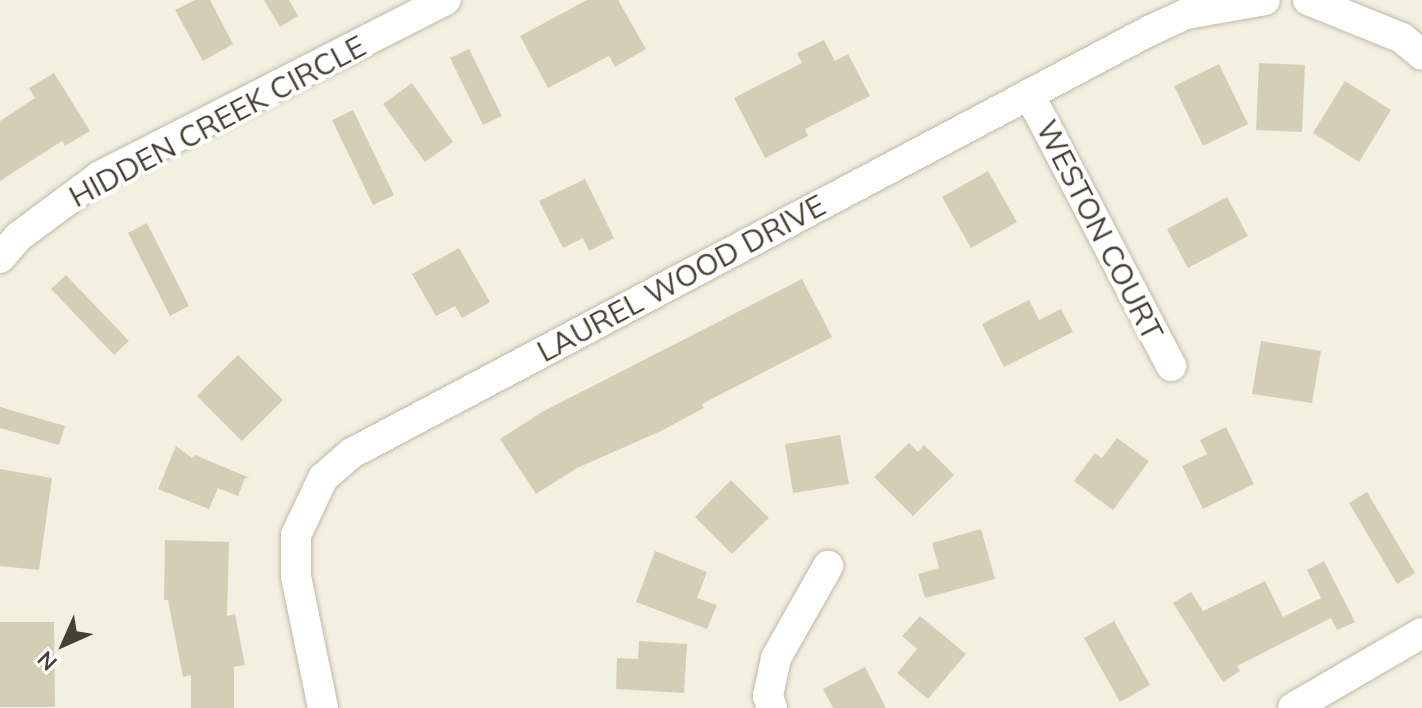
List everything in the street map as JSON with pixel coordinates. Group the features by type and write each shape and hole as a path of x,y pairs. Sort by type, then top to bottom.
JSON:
{"street":[{"name":"HIDDEN CREEK CIRCLE","path":"0,258 18,237 100,176 446,0"},
{"name":"LAUREL WOOD DRIVE","path":"323,708 296,576 296,535 323,478 352,453 1186,14 1265,0"},
{"path":"1308,0 1402,38 1422,55"},
{"name":"WESTON COURT","path":"1029,94 1171,366"},
{"path":"772,708 768,696 776,658 828,566"},
{"path":"1293,708 1422,633"}],"building":[{"path":"195,0 210,0 233,44 203,61 175,10"},
{"path":"264,0 289,0 298,16 280,27"},
{"path":"587,0 618,0 646,49 615,67 609,56 548,88 520,36"},
{"path":"824,40 835,61 848,54 870,96 805,129 808,136 765,158 734,98 802,63 797,53"},
{"path":"469,49 502,116 483,125 450,58"},
{"path":"1259,63 1305,65 1302,132 1256,130"},
{"path":"1219,64 1248,124 1203,146 1174,86"},
{"path":"54,73 90,131 65,146 62,141 0,181 0,121 35,98 29,88"},
{"path":"1345,81 1391,110 1359,162 1313,133"},
{"path":"412,83 453,142 425,162 383,104"},
{"path":"353,110 394,195 373,205 332,120"},
{"path":"988,171 1017,222 971,248 942,197"},
{"path":"585,179 614,238 589,251 583,238 563,248 539,201"},
{"path":"1227,197 1248,236 1188,268 1167,229"},
{"path":"147,223 189,306 170,316 128,233"},
{"path":"459,248 490,302 462,318 455,306 436,316 412,274"},
{"path":"66,275 129,341 114,355 51,289"},
{"path":"802,279 832,337 702,404 704,408 661,431 577,468 536,494 500,439 542,412"},
{"path":"1029,300 1039,320 1061,309 1073,332 1004,367 982,324"},
{"path":"1261,341 1321,351 1312,403 1252,394"},
{"path":"238,355 283,400 242,441 197,396"},
{"path":"0,407 65,426 59,445 0,428"},
{"path":"1226,427 1254,484 1203,509 1182,466 1207,454 1200,440"},
{"path":"840,435 849,484 793,493 785,444"},
{"path":"1117,438 1149,461 1113,510 1074,481 1095,453 1102,458"},
{"path":"909,443 918,452 924,445 954,475 913,516 874,477"},
{"path":"176,446 192,458 195,455 250,478 245,478 238,496 218,488 209,509 158,489"},
{"path":"0,469 52,478 39,570 0,566"},
{"path":"731,480 769,518 732,554 695,517"},
{"path":"1367,492 1415,573 1397,584 1349,503"},
{"path":"981,529 995,579 925,598 918,574 939,568 932,543"},
{"path":"165,540 229,542 227,616 235,614 245,665 234,667 234,708 191,708 191,675 183,677 168,600 164,600"},
{"path":"655,551 707,572 697,598 717,605 707,629 636,602"},
{"path":"1324,561 1355,622 1337,630 1331,618 1237,666 1240,671 1223,682 1173,603 1191,592 1203,611 1265,581 1283,617 1321,598 1307,570"},
{"path":"920,616 966,654 928,699 897,673 917,649 902,636"},
{"path":"1114,621 1150,685 1120,702 1084,638"},
{"path":"0,622 54,622 55,707 0,707"},
{"path":"639,641 687,644 684,693 616,689 617,658 638,659"},
{"path":"865,667 886,708 833,708 823,689"}]}
